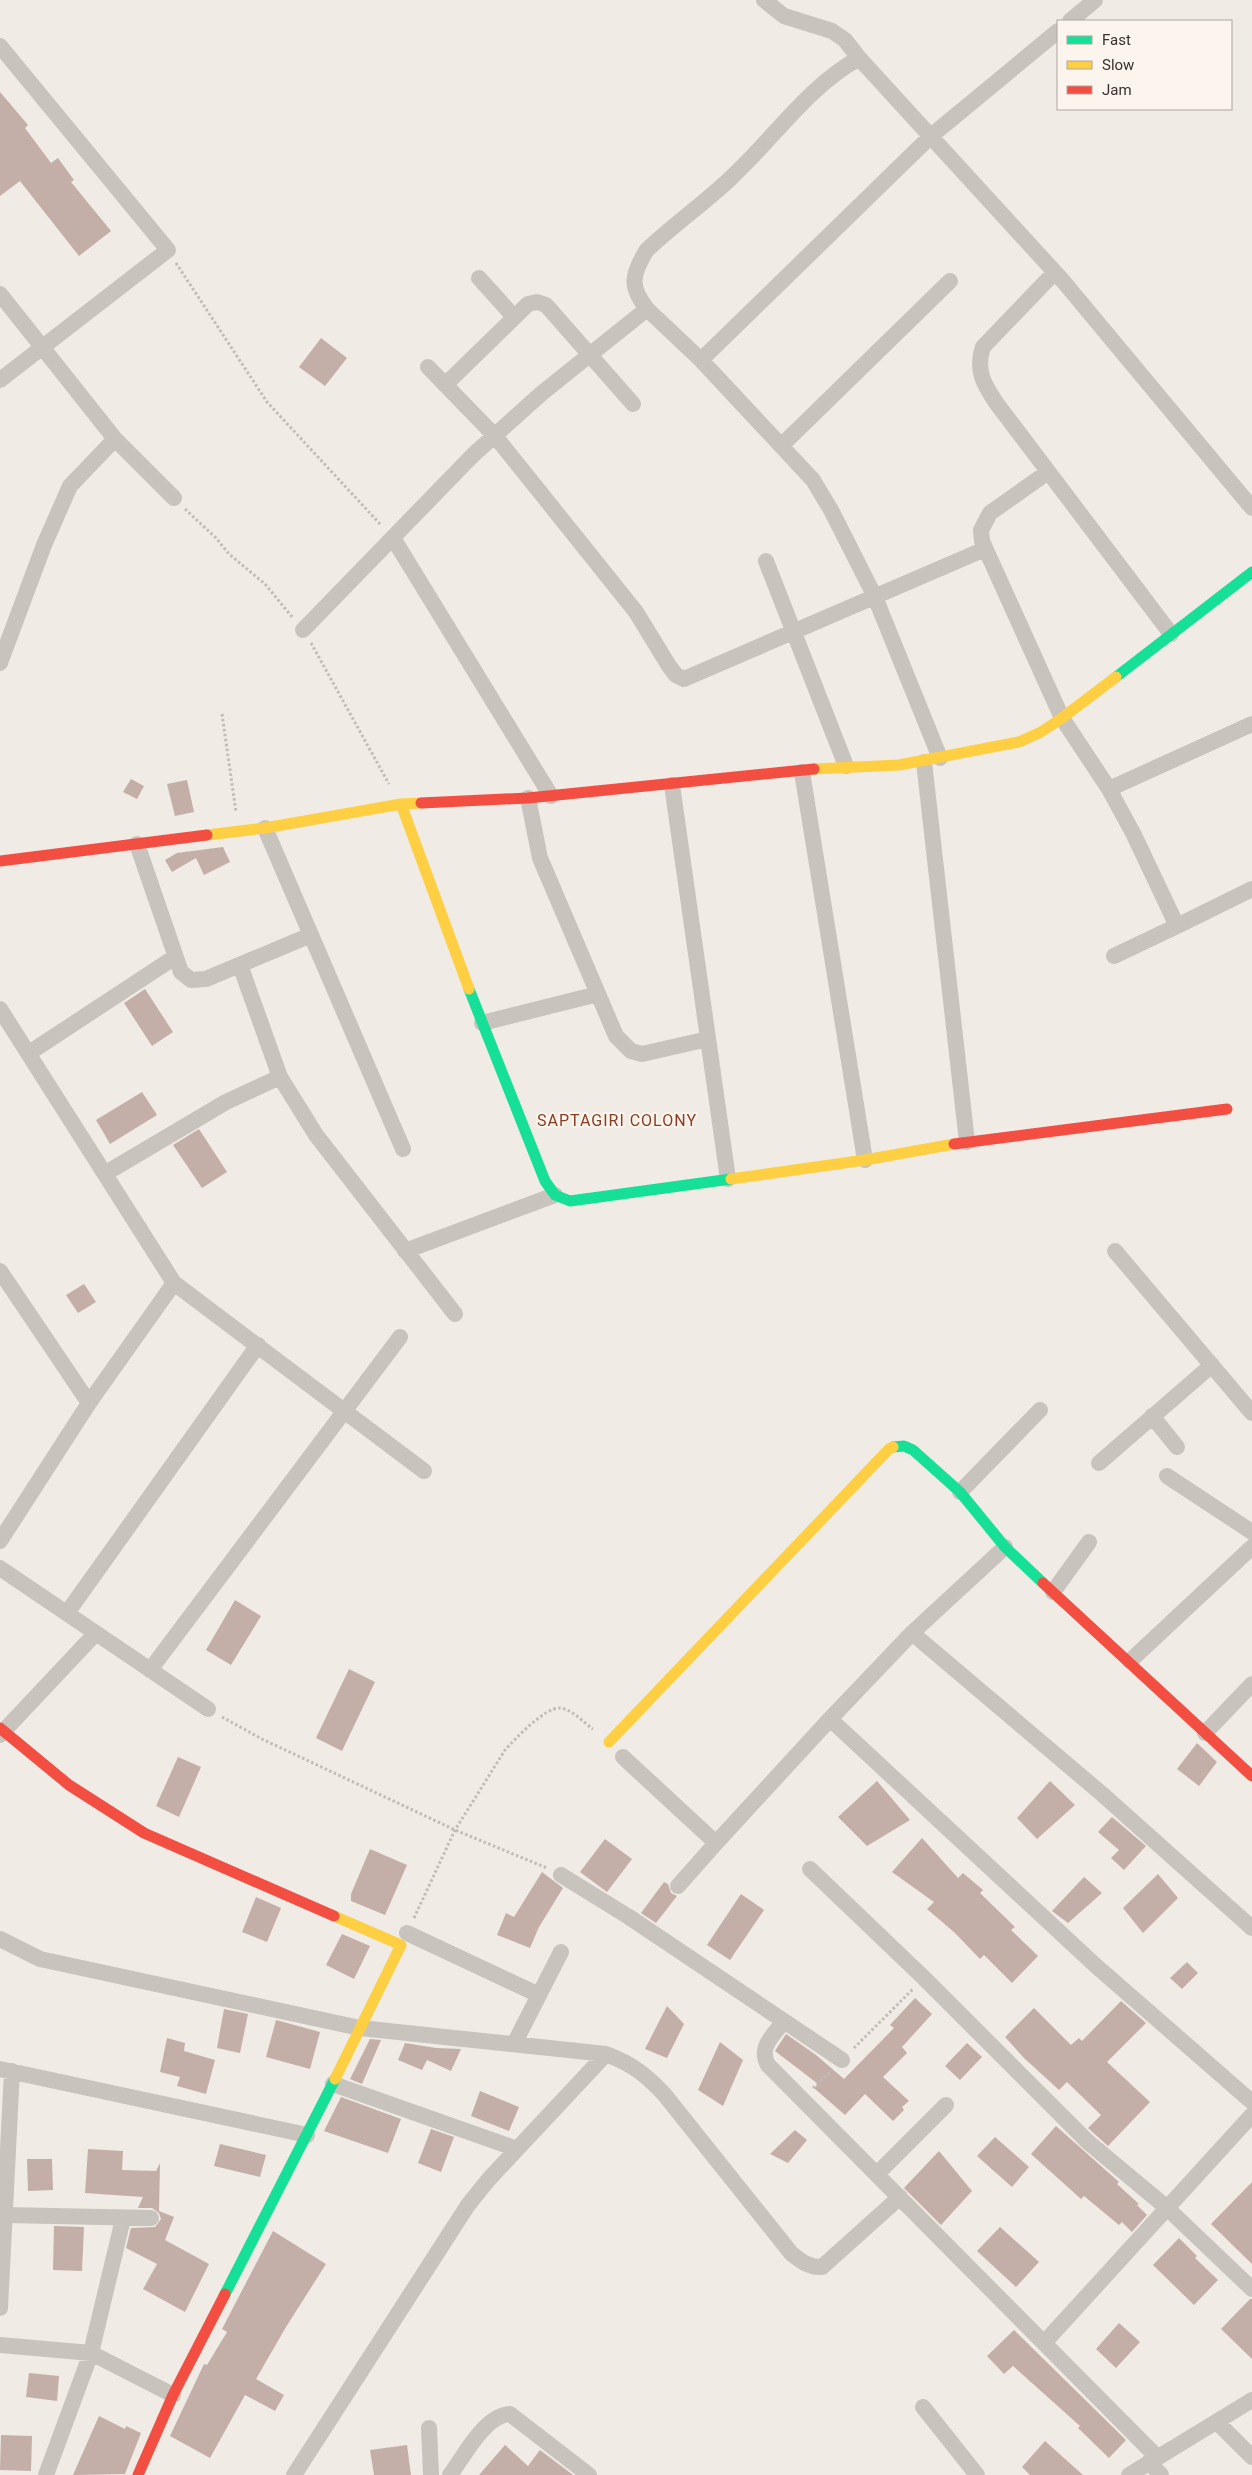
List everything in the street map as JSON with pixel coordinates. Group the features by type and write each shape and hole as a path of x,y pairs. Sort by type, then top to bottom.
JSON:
{"street":[{"path":"764,0 784,16 832,31 845,40 858,58 1055,272 1252,508"},
{"path":"1071,20 1095,0"},
{"path":"701,360 931,136 1057,32"},
{"path":"0,46 168,250 0,380"},
{"path":"858,58 835,72 806,97 737,172 646,251 636,267 633,281 638,297 647,309 701,360 813,480 831,510 875,597 932,760 967,1142"},
{"path":"1055,272 982,347 979,358 984,385 1171,634"},
{"path":"479,278 514,317"},
{"path":"782,445 950,281"},
{"path":"0,294 115,439 174,498"},
{"path":"445,385 528,304 538,302 546,305 633,404"},
{"path":"303,630 495,436 542,393 591,356 647,309"},
{"path":"428,367 495,436 636,612 676,675 684,679 985,549"},
{"path":"0,663 44,545 70,486 115,439"},
{"path":"1048,472 990,513 981,530 985,549 1062,718 1109,789 1134,835 1177,926"},
{"path":"393,538 551,796"},
{"path":"766,561 846,766"},
{"path":"0,861 265,828 401,804 528,798 802,772 846,766 899,766 1019,742 1041,732 1062,718 1252,572"},
{"path":"1109,789 1252,724"},
{"path":"802,772 866,1160"},
{"path":"672,785 728,1179"},
{"path":"528,798 540,858 616,1036 631,1051 642,1054 708,1039"},
{"path":"401,804 482,1023 545,1182 555,1195 570,1201 866,1160 967,1142 1227,1109"},
{"path":"265,828 403,1149"},
{"path":"137,844 180,972 191,980 206,979 312,935"},
{"path":"1114,956 1252,889"},
{"path":"29,1054 175,957"},
{"path":"240,965 280,1077 316,1135 455,1314"},
{"path":"482,1023 598,994"},
{"path":"0,1009 106,1173 174,1283 424,1471"},
{"path":"106,1173 226,1102 280,1077"},
{"path":"406,1250 555,1195"},
{"path":"1115,1251 1252,1412"},
{"path":"0,1271 89,1403"},
{"path":"0,1541 89,1403 174,1283"},
{"path":"150,1670 400,1336"},
{"path":"67,1613 258,1346"},
{"path":"1099,1463 1212,1364"},
{"path":"960,1492 1040,1410"},
{"path":"1152,1416 1177,1447"},
{"path":"609,1742 889,1449 899,1445 913,1450 960,1492 1005,1547 1252,1776"},
{"path":"1167,1476 1252,1532"},
{"path":"1052,1592 1090,1542"},
{"path":"678,1886 716,1842 912,1633 1005,1547"},
{"path":"1130,1661 1252,1547"},
{"path":"0,1568 208,1709"},
{"path":"96,1633 1,1731 87,1799 112,1816 144,1833 401,1945 308,2136 172,2395 138,2475"},
{"path":"912,1633 1102,1794 1252,1928"},
{"path":"1205,1733 1252,1684"},
{"path":"830,1719 1096,1965 1252,2102"},
{"path":"623,1757 716,1842"},
{"path":"810,1869 924,1978 1088,2142 1166,2207 1252,2288"},
{"path":"561,1875 629,1917 842,2060"},
{"path":"407,1933 539,1995"},
{"path":"0,1939 40,1959 360,2028 606,2054 626,2062 644,2072 664,2094 791,2253 814,2268 822,2267 900,2197"},
{"path":"514,2044 561,1952"},
{"path":"784,2021 764,2049 764,2057 768,2065 1044,2343 1153,2460 1161,2475"},
{"path":"294,2475 468,2206 517,2149 606,2054"},
{"path":"0,2308 5,2215 6,2070 308,2136"},
{"path":"332,2084 517,2149"},
{"path":"877,2174 946,2105"},
{"path":"1044,2343 1166,2207 1252,2115"},
{"path":"5,2215 123,2219 151,2218"},
{"path":"46,2475 91,2353 123,2219"},
{"path":"0,2345 91,2353 172,2395"},
{"path":"1129,2475 1252,2400"},
{"path":"923,2407 977,2475"},
{"path":"450,2475 490,2421 500,2414 510,2414 589,2475"},
{"path":"1217,2422 1252,2457"},
{"path":"429,2428 431,2475"}],"path":[{"path":"168,250 266,402 393,538"},
{"path":"174,498 216,538 229,554 265,584 303,630 401,804"},
{"path":"222,714 239,830"},
{"path":"407,1933 455,1830 505,1750 550,1710 561,1708 572,1713 609,1742"},
{"path":"208,1709 262,1739 455,1830 561,1875"},
{"path":"802,2099 924,1978"}],"building":[{"path":"0,92 28,125 25,128 51,163 58,158 74,180 71,182 111,231 79,256 20,181 0,196"},
{"path":"321,338 347,358 325,386 299,367"},
{"path":"131,779 144,786 137,799 123,792"},
{"path":"187,780 194,812 175,816 167,784"},
{"path":"223,847 230,862 204,875 196,858 172,872 165,860 177,853"},
{"path":"145,989 173,1032 152,1046 124,1003"},
{"path":"142,1092 157,1115 110,1144 96,1120"},
{"path":"199,1129 227,1172 202,1188 173,1145"},
{"path":"84,1284 96,1302 78,1313 66,1295"},
{"path":"235,1600 261,1616 231,1665 206,1650"},
{"path":"349,1669 375,1682 342,1751 316,1738"},
{"path":"1197,1743 1217,1762 1199,1786 1177,1769"},
{"path":"178,1757 201,1767 179,1817 156,1806"},
{"path":"877,1781 910,1820 867,1846 838,1817"},
{"path":"1050,1781 1075,1805 1037,1839 1017,1818"},
{"path":"1112,1817 1146,1846 1124,1870 1111,1858 1119,1850 1098,1832"},
{"path":"922,1838 958,1878 963,1873 983,1890 980,1893 1015,1927 1011,1930 1038,1956 1012,1983 984,1955 980,1959 955,1933 927,1909 934,1902 892,1872"},
{"path":"605,1839 632,1859 607,1892 580,1872"},
{"path":"370,1849 407,1865 385,1915 351,1901 351,1894"},
{"path":"542,1872 563,1888 539,1927 530,1948 497,1935 506,1913 514,1917"},
{"path":"1158,1874 1178,1898 1143,1933 1123,1908"},
{"path":"1084,1877 1102,1893 1068,1923 1052,1911"},
{"path":"664,1882 668,1884 671,1893 677,1896 656,1923 641,1913"},
{"path":"741,1894 764,1910 730,1960 707,1945"},
{"path":"256,1897 281,1908 267,1942 242,1932"},
{"path":"342,1934 370,1946 354,1979 326,1965"},
{"path":"1187,1962 1198,1973 1182,1989 1170,1978"},
{"path":"915,1998 932,2014 902,2047 907,2053 883,2077 909,2101 902,2107 904,2110 893,2121 865,2094 845,2115 814,2088 818,2084 775,2051 786,2034 816,2055 844,2079 894,2028 890,2025"},
{"path":"1121,2001 1146,2023 1107,2062 1150,2102 1108,2146 1088,2128 1101,2115 1067,2082 1059,2090 1024,2058 1005,2037 1034,2008 1071,2045 1079,2038 1082,2041"},
{"path":"667,2006 684,2024 667,2058 645,2049"},
{"path":"224,2009 248,2014 240,2053 217,2048"},
{"path":"276,2020 320,2032 310,2069 266,2057"},
{"path":"167,2038 185,2043 184,2051 215,2060 206,2094 177,2086 180,2077 160,2072"},
{"path":"370,2039 381,2040 362,2084 350,2079"},
{"path":"720,2042 743,2060 723,2106 698,2090"},
{"path":"405,2043 436,2048 461,2049 451,2071 427,2060 422,2070 398,2060"},
{"path":"967,2043 982,2057 960,2080 945,2066"},
{"path":"480,2091 519,2107 509,2131 471,2116"},
{"path":"341,2097 401,2119 388,2153 324,2131"},
{"path":"1056,2126 1119,2182 1117,2184 1139,2204 1137,2205 1147,2215 1132,2232 1122,2222 1119,2225 1084,2196 1081,2199 1031,2154"},
{"path":"431,2129 454,2137 441,2172 418,2163"},
{"path":"795,2130 807,2140 788,2163 770,2154"},
{"path":"995,2137 1029,2167 1012,2187 977,2156"},
{"path":"220,2144 266,2155 260,2177 214,2166"},
{"path":"88,2149 123,2151 122,2170 156,2171 160,2163 159,2211 174,2217 165,2240 209,2264 185,2312 143,2289 157,2264 126,2248 131,2228 155,2227 161,2219 159,2213 152,2208 138,2208 143,2197 85,2193"},
{"path":"939,2151 972,2191 941,2225 904,2188"},
{"path":"27,2159 52,2159 53,2190 28,2191"},
{"path":"1252,2182 1252,2264 1211,2224"},
{"path":"54,2226 84,2227 82,2271 53,2270"},
{"path":"1000,2227 1039,2262 1016,2287 977,2251"},
{"path":"273,2231 326,2264 256,2379 284,2395 275,2411 245,2395 210,2458 170,2436 204,2364 207,2365 227,2332 222,2329"},
{"path":"1179,2238 1197,2256 1195,2258 1218,2280 1194,2305 1153,2265"},
{"path":"1252,2299 1252,2359 1221,2329"},
{"path":"1119,2323 1140,2342 1116,2368 1096,2349"},
{"path":"1014,2330 1126,2440 1109,2458 1078,2428 1080,2426 1013,2366 1004,2374 987,2356"},
{"path":"29,2373 59,2376 57,2401 26,2397"},
{"path":"99,2416 125,2429 126,2426 141,2433 125,2474 73,2475"},
{"path":"1,2435 32,2436 31,2471 0,2470"},
{"path":"1045,2441 1083,2475 1030,2475 1022,2467"},
{"path":"407,2445 411,2475 374,2475 370,2450"},
{"path":"505,2445 528,2466 540,2450 573,2475 479,2475"}],"traffic: fast":[{"path":"1116,677 1252,572"},
{"path":"469,989 545,1181 555,1195 570,1201 731,1179"},
{"path":"893,1447 904,1446 913,1450 960,1492 1005,1547 1043,1583"},
{"path":"225,2294 335,2079"}],"traffic: slow":[{"path":"814,769 899,765 1019,742 1041,732 1062,718 1116,677"},
{"path":"207,835 265,828 401,804 421,803"},
{"path":"401,804 469,989"},
{"path":"731,1179 865,1160 954,1144"},
{"path":"609,1742 893,1447"},
{"path":"334,1916 401,1945 335,2079"}],"traffic: jam":[{"path":"421,803 528,798 814,769"},
{"path":"0,861 207,835"},
{"path":"954,1144 1227,1109"},
{"path":"1043,1583 1252,1776"},
{"path":"0,1728 69,1785 144,1833 334,1916"},
{"path":"138,2475 173,2395 225,2294"}],"district":[{"name":"SAPTAGIRI COLONY","path":"617,1120"}]}
